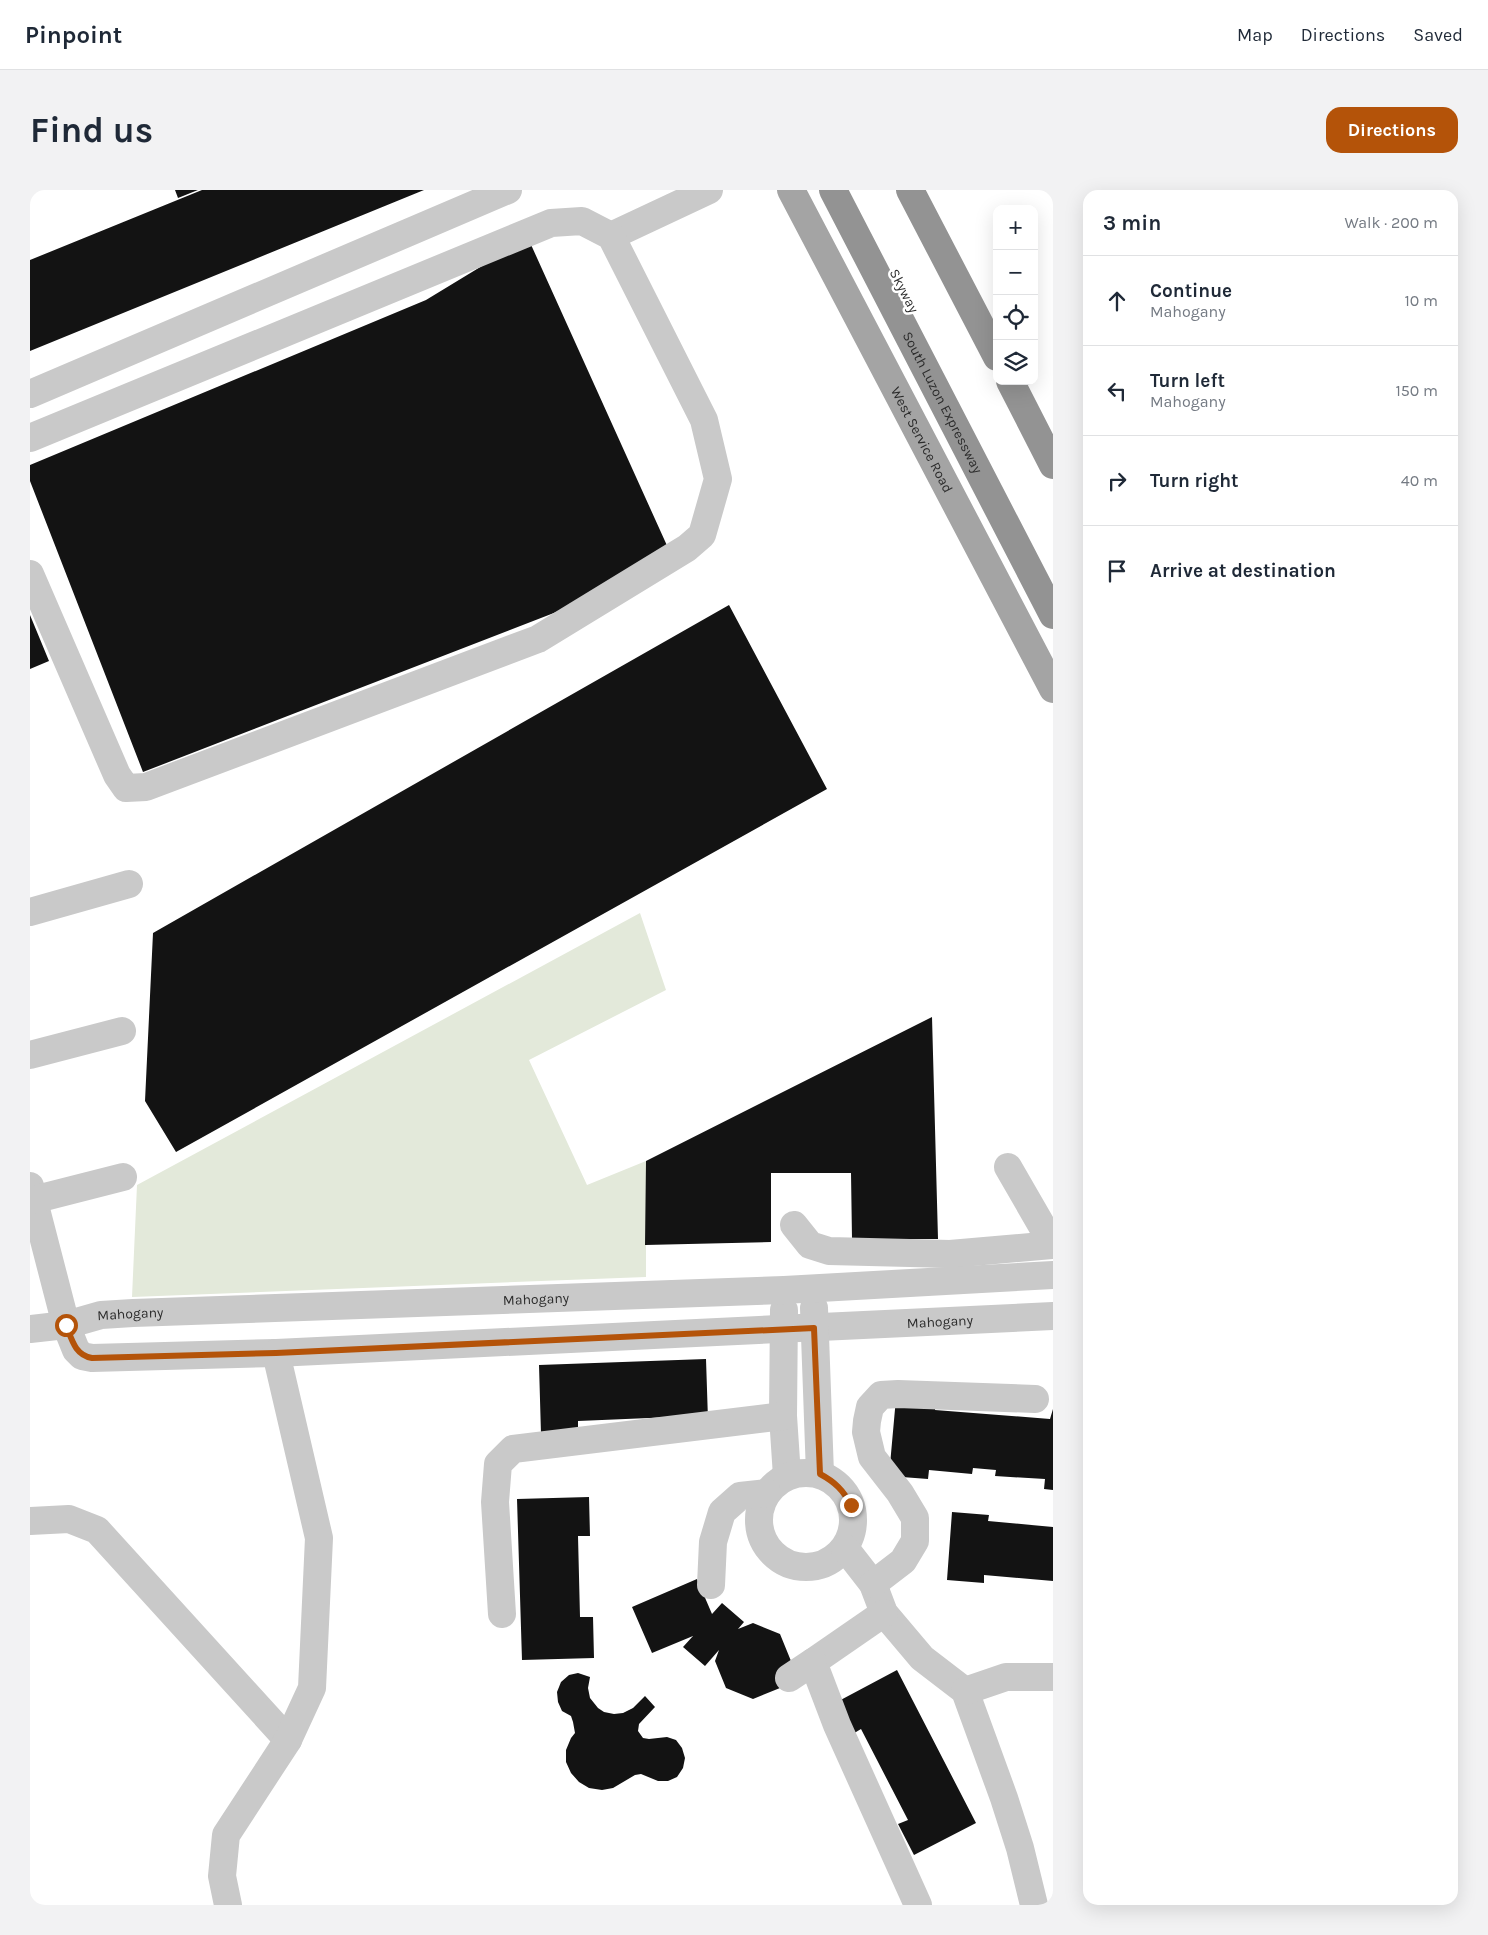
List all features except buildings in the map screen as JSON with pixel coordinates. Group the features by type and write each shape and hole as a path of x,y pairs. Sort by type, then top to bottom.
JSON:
{"highway":[{"name":"South Luzon Expressway","path":"833,190 1053,615"},
{"name":"Skyway","path":"852,190 1053,578"},
{"path":"910,190 993,349"},
{"path":"923,190 993,324"},
{"path":"1012,385 1053,465"},
{"path":"1024,385 1053,440"}],"main road":[{"name":"West Service Road","path":"791,190 1053,689"}],"street":[{"path":"30,394 508,190"},
{"path":"611,236 709,190"},
{"path":"30,438 551,223 582,221 611,236 704,420 718,479 702,535 688,548 538,639 146,787 126,788 117,775 30,574"},
{"path":"30,912 129,884"},
{"path":"30,1055 122,1031"},
{"path":"794,1225 810,1245 829,1251 950,1254 1053,1245 1008,1167"},
{"path":"30,1329 66,1325 32,1193 123,1177"},
{"name":"Mahogany","path":"1053,1275 784,1290 101,1315 66,1325 76,1350 82,1356 92,1358 132,1358 276,1353 1053,1316"},
{"path":"814,1288 820,1474"},
{"path":"712,1585 713,1542 722,1512 740,1496 777,1484 805,1473 820,1474 833,1481 844,1492 851,1505 854,1519 851,1534 845,1548 834,1558 821,1565 806,1568 792,1566 778,1559 768,1549 760,1536 757,1521 760,1506 777,1484 784,1416 784,1290"},
{"path":"204,1311 206,1355"},
{"path":"228,1905 222,1876 226,1835 288,1740 312,1688 319,1538 276,1353"},
{"path":"873,1584 903,1561 915,1541 915,1518 900,1493 872,1457 866,1432 870,1407 881,1395 898,1394 1035,1399"},
{"path":"502,1614 496,1502 498,1464 513,1449 784,1416"},
{"path":"30,1521 69,1519 97,1530 288,1740"},
{"path":"845,1548 873,1584 884,1613 922,1658 965,1691 1012,1823 1034,1905"},
{"path":"789,1678 884,1613"},
{"path":"813,1662 836,1725 918,1905"},
{"path":"965,1691 1006,1676 1053,1676"}],"green space":[{"path":"640,913 666,990 529,1060 587,1185 646,1161 646,1277 132,1297 137,1185"}],"route":[{"path":"66,1325 76,1350 82,1356 92,1358 276,1353 814,1328 820,1474 833,1481 844,1492 851,1505"}]}
